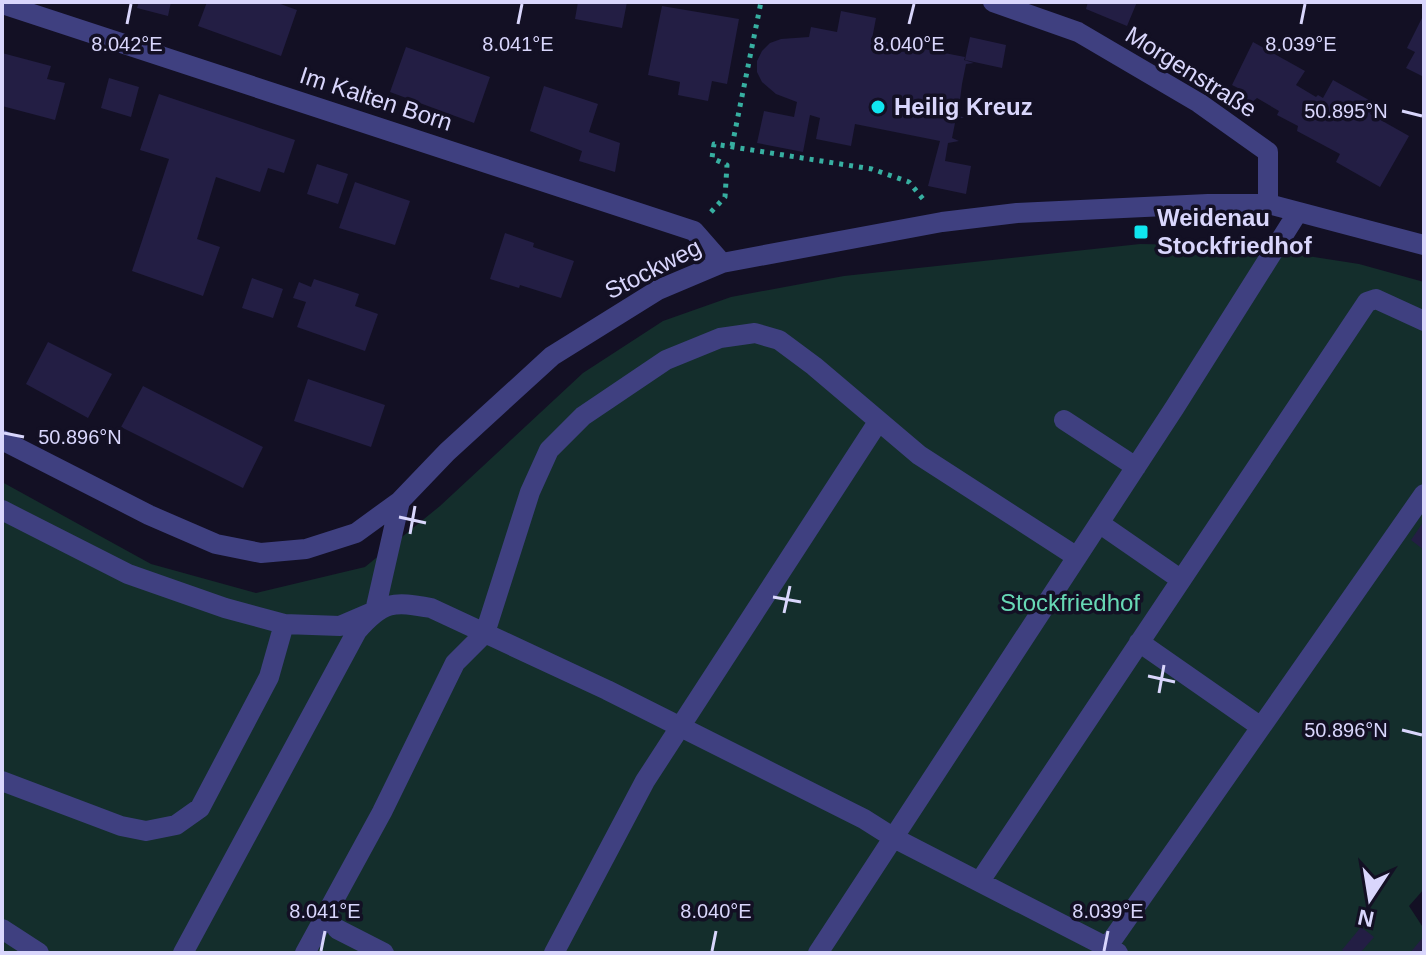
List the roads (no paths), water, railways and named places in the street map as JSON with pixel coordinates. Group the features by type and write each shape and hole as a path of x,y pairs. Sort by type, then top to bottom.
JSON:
{"street":[{"name":"Morgenstraße","path":"993,2 1078,32 1199,103 1268,152 1268,204"},
{"name":"Im Kalten Born","path":"2,4 694,231 722,263"},
{"name":"Stockweg","path":"2,440 216,544 261,553 306,549 356,533 400,501 447,452 552,356 658,290 722,263 942,222 1098,208 1268,204 1424,245"},
{"path":"818,953 1136,467 1298,212"},
{"path":"980,881 1367,302 1376,299 1424,321"},
{"path":"305,953 382,812 455,663 485,633 530,492 549,450 583,416 666,360 720,338 755,333 779,340 919,455 1077,557"},
{"path":"1064,420 1136,467"},
{"path":"554,953 645,781 878,422"},
{"path":"2,510 128,574 210,604 284,624 340,626 392,605 431,608 864,819 894,838 1109,951 1424,494"},
{"path":"183,953 349,645 375,611 400,501"},
{"path":"1099,523 1180,579"},
{"path":"2,781 121,826 146,831 176,825 200,808 207,795 269,677 284,624"},
{"path":"1139,642 1261,727"},
{"path":"2,929 39,953"},
{"path":"337,929 384,953"}],"place":[{"name":"Heilig Kreuz","path":"878,107"},
{"name":"Weidenau Stockfriedhof","path":"1141,232"}],"park label":[{"name":"Stockfriedhof","path":"1070,603"}]}
